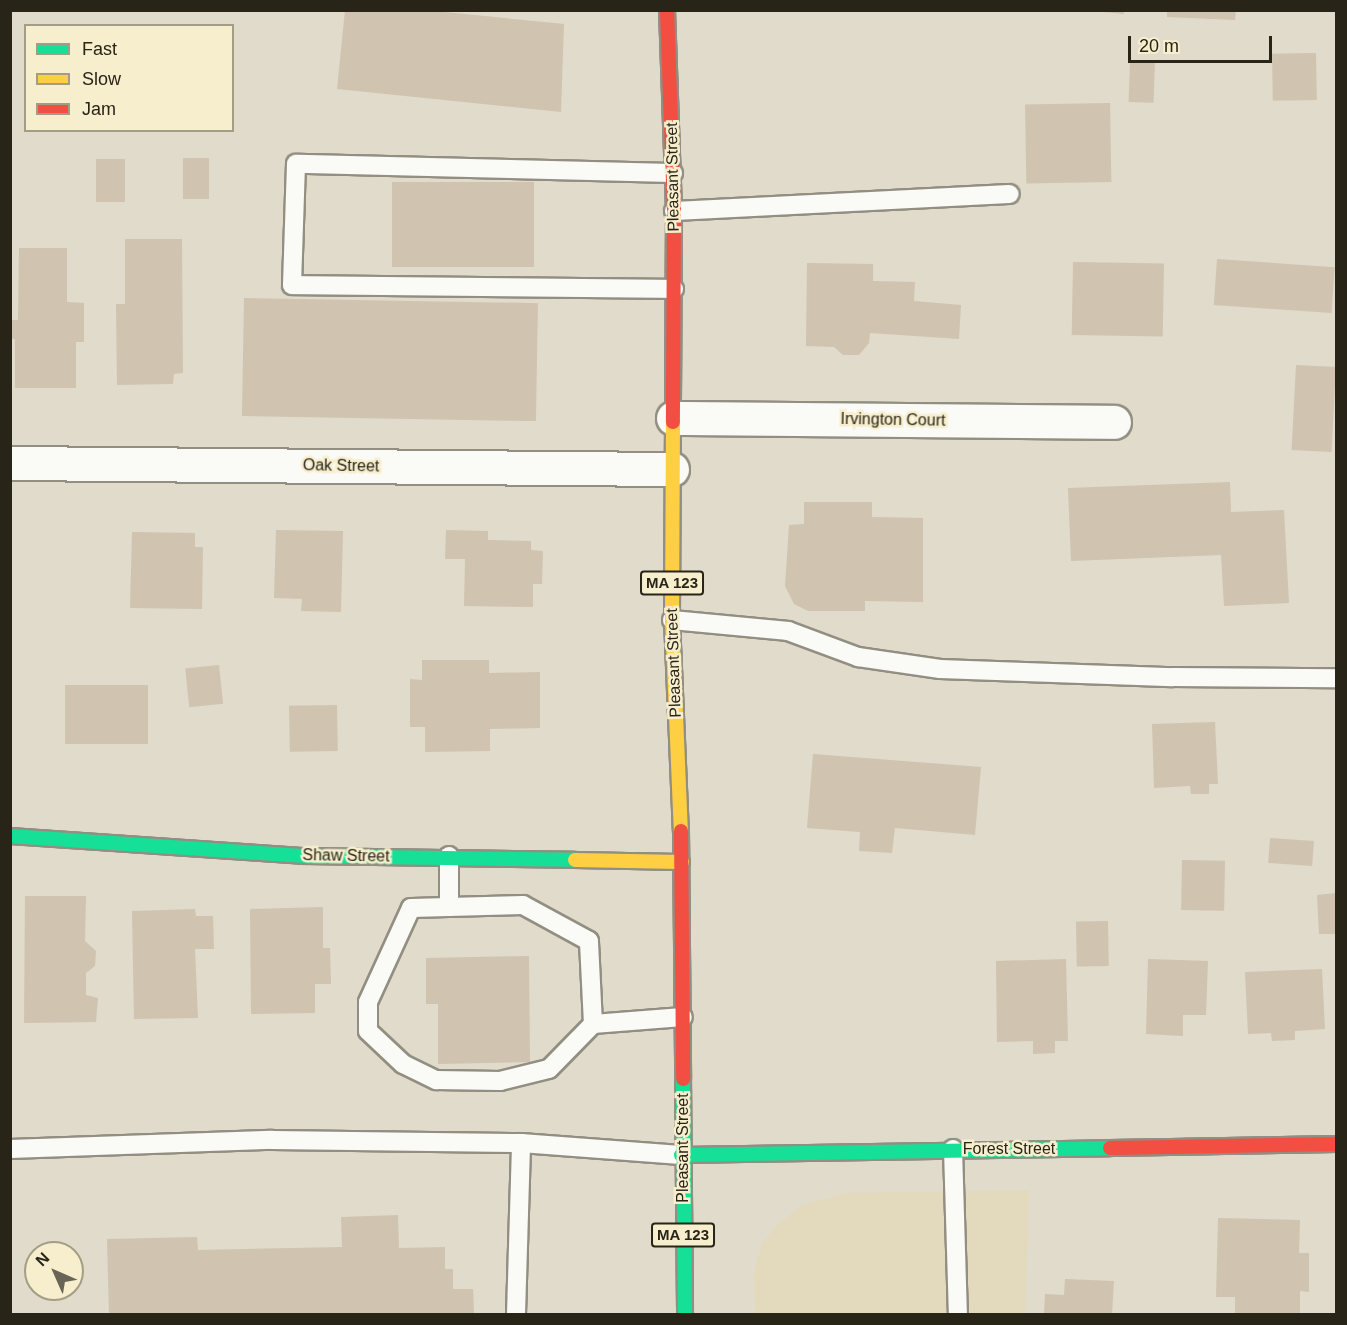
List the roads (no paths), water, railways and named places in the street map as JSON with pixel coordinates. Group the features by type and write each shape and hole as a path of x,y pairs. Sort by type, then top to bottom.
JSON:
{"main road":[{"name":"Pleasant Street","path":"667,10 674,211 672,620 681,862 683,1017 681,1155 685,1314"},
{"name":"Shaw Street","path":"10,836 305,856 449,856 681,862"},
{"name":"Forest Street","path":"681,1155 1336,1144"}],"street":[{"name":"Irvington Court","path":"673,418 1114,422"},
{"name":"Oak Street","path":"10,463 672,469"}],"lane":[{"path":"673,173 296,164 292,285 674,289"},
{"path":"674,211 1010,194"},
{"path":"672,620 788,631 858,657 940,669 1173,677 1336,678"},
{"path":"449,856 449,907"},
{"path":"593,1024 589,941 523,905 411,908 368,1002 368,1031 403,1064 436,1080 500,1081 549,1070 593,1024 683,1017"},
{"path":"10,1149 272,1140 521,1143 681,1155"},
{"path":"516,1314 521,1143"},
{"path":"953,1149 958,1314"}]}
